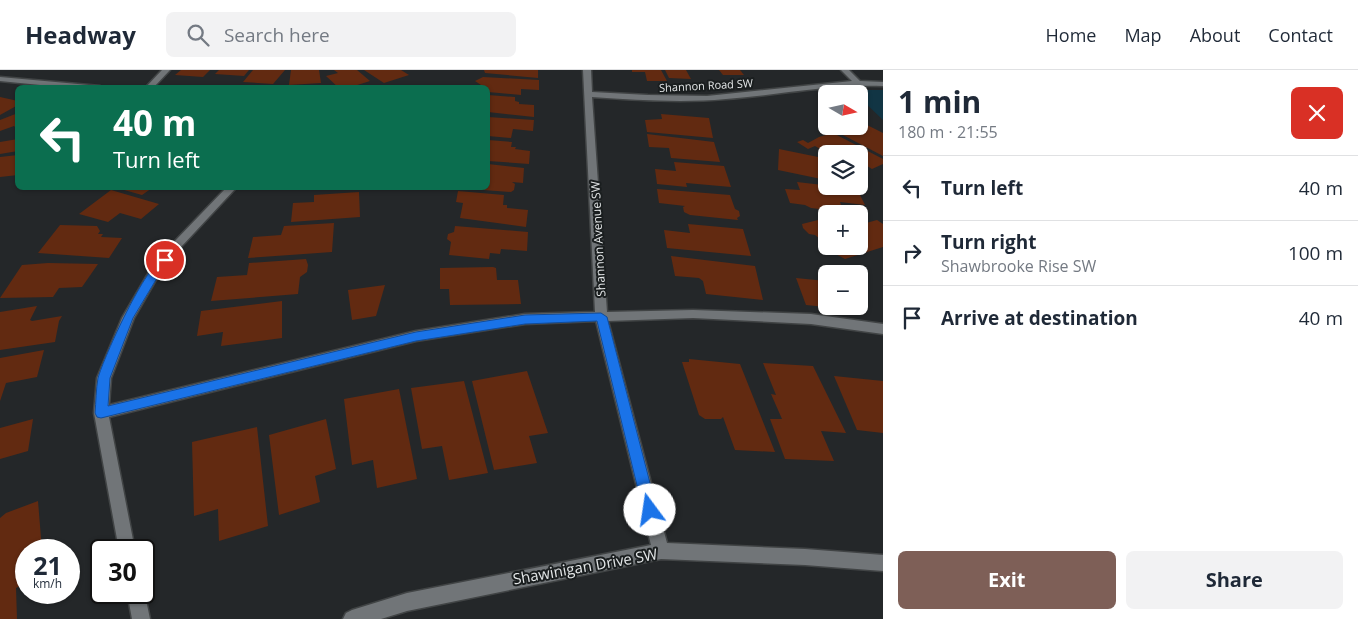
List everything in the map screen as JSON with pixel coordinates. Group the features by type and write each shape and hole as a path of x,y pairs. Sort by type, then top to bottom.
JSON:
{"street":[{"path":"151,85 166,70"},
{"name":"Shannon Avenue SW","path":"587,70 601,317 661,551"},
{"path":"845,70 857,82"},
{"path":"0,79 67,85"},
{"name":"Shannon Road SW","path":"589,94 669,100 706,98 857,82 883,84"},
{"path":"125,539 101,413 104,378 128,318 153,276 177,245 229,190"},
{"path":"101,413 416,336 525,319 702,314 811,319 883,329"},
{"name":"Shawinigan Drive SW","path":"352,619 407,602 661,551 805,557 883,563"},
{"path":"138,604 141,619"}],"shaded area":[{"path":"868,90 883,90 883,120 868,106"}],"building":[{"path":"181,70 210,70 203,77 175,75"},
{"path":"219,70 249,70 244,76 215,74"},
{"path":"253,70 285,70 273,84 243,82"},
{"path":"291,70 319,70 321,83 289,85"},
{"path":"334,70 357,70 370,81 357,85 336,85 326,76 338,73"},
{"path":"364,70 401,70 409,75 384,83"},
{"path":"484,70 538,70 538,78 485,73"},
{"path":"632,70 661,70 667,81 647,81 645,72 632,72"},
{"path":"665,70 686,70 691,79 669,78"},
{"path":"719,70 740,70 744,75 723,75"},
{"path":"483,77 539,80 539,90 521,89 521,95 490,92 490,85 481,85 475,81"},
{"path":"490,95 515,97 515,101 519,102 519,104 534,105 534,117 490,112"},
{"path":"0,97 15,100 15,107 0,115"},
{"path":"15,114 15,127 0,131 0,120"},
{"path":"661,114 709,118 713,138 647,132 645,120 662,119"},
{"path":"490,117 534,120 533,131 513,129 511,138 490,136"},
{"path":"868,126 883,133 883,156 868,148 868,145 862,145 843,135 868,135"},
{"path":"647,134 714,142 720,162 671,158 669,148 649,147"},
{"path":"837,135 856,145 818,145 818,148 815,146 808,149 797,142 803,140 808,143 819,137"},
{"path":"15,140 15,152 0,154 0,142"},
{"path":"490,140 512,142 511,147 516,147 515,149 530,151 529,164 490,161"},
{"path":"779,149 818,157 818,178 778,170"},
{"path":"868,151 883,159 883,164 872,169 868,167"},
{"path":"15,155 15,175 0,177 0,157"},
{"path":"674,162 724,166 731,187 686,183 687,187 657,184 655,169 676,171"},
{"path":"490,164 524,168 523,183 512,182 515,184 514,190 511,192 484,190 490,190"},
{"path":"797,182 818,184 818,195 860,195 865,205 840,202 841,205 818,205 818,209 790,203 785,189 800,190"},
{"path":"657,189 730,195 735,209 739,211 740,216 737,218 738,220 690,215 684,212 683,207 685,206 659,203"},
{"path":"111,190 159,204 141,219 120,213 108,222 79,214"},
{"path":"124,190 149,190 142,195"},
{"path":"458,191 504,195 503,205 507,205 507,208 528,210 526,227 460,218 463,203 456,202"},
{"path":"359,192 360,217 291,222 293,203 314,202 314,195"},
{"path":"818,220 818,237 809,234 802,224"},
{"path":"877,220 883,224 883,247 868,252 868,222"},
{"path":"334,223 332,252 248,258 253,237 281,235 284,226"},
{"path":"688,224 743,229 751,256 667,248 664,230 690,233"},
{"path":"60,225 97,226 100,231 98,234 103,234 101,237 122,238 109,258 38,253"},
{"path":"455,226 528,232 527,251 501,249 500,254 490,253 489,259 449,255 451,242 447,239 448,234 454,232"},
{"path":"838,255 858,255 845,259"},
{"path":"671,256 755,266 763,300 706,294 703,281 699,278 675,276"},
{"path":"306,259 308,265 307,272 300,277 298,294 211,301 217,277 247,275 249,263"},
{"path":"48,263 98,264 82,287 59,288 53,297 0,298 22,265"},
{"path":"440,268 496,268 497,280 518,280 521,304 450,305 449,289 440,289"},
{"path":"796,278 818,280 818,306 806,305"},
{"path":"385,285 376,316 352,320 348,290"},
{"path":"282,301 282,338 221,346 223,332 197,336 201,311"},
{"path":"37,306 30,320 32,321 62,316 59,321 55,342 0,350 0,312"},
{"path":"44,350 37,377 6,383 0,401 0,358"},
{"path":"689,359 740,364 775,452 735,450 723,417 721,419 705,419 699,415 682,362 689,362"},
{"path":"763,363 813,366 846,433 821,431 834,461 785,459 770,419 782,419 771,394 776,395"},
{"path":"527,371 548,433 529,436 537,463 494,470 472,381"},
{"path":"834,376 883,381 883,433 857,430"},
{"path":"464,381 488,473 449,480 442,446 422,449 411,388"},
{"path":"399,389 417,479 377,488 373,460 352,465 344,399"},
{"path":"33,419 28,451 0,459 0,428"},
{"path":"326,419 336,469 315,476 320,502 279,515 269,435"},
{"path":"257,427 268,526 219,541 218,509 194,516 192,442"},
{"path":"38,501 41,539 15,539 15,604 17,604 17,619 0,619 0,518 6,513"}],"route":[{"path":"165,260 153,276 128,318 104,378 101,413 416,336 525,319 601,317 650,510"}]}
